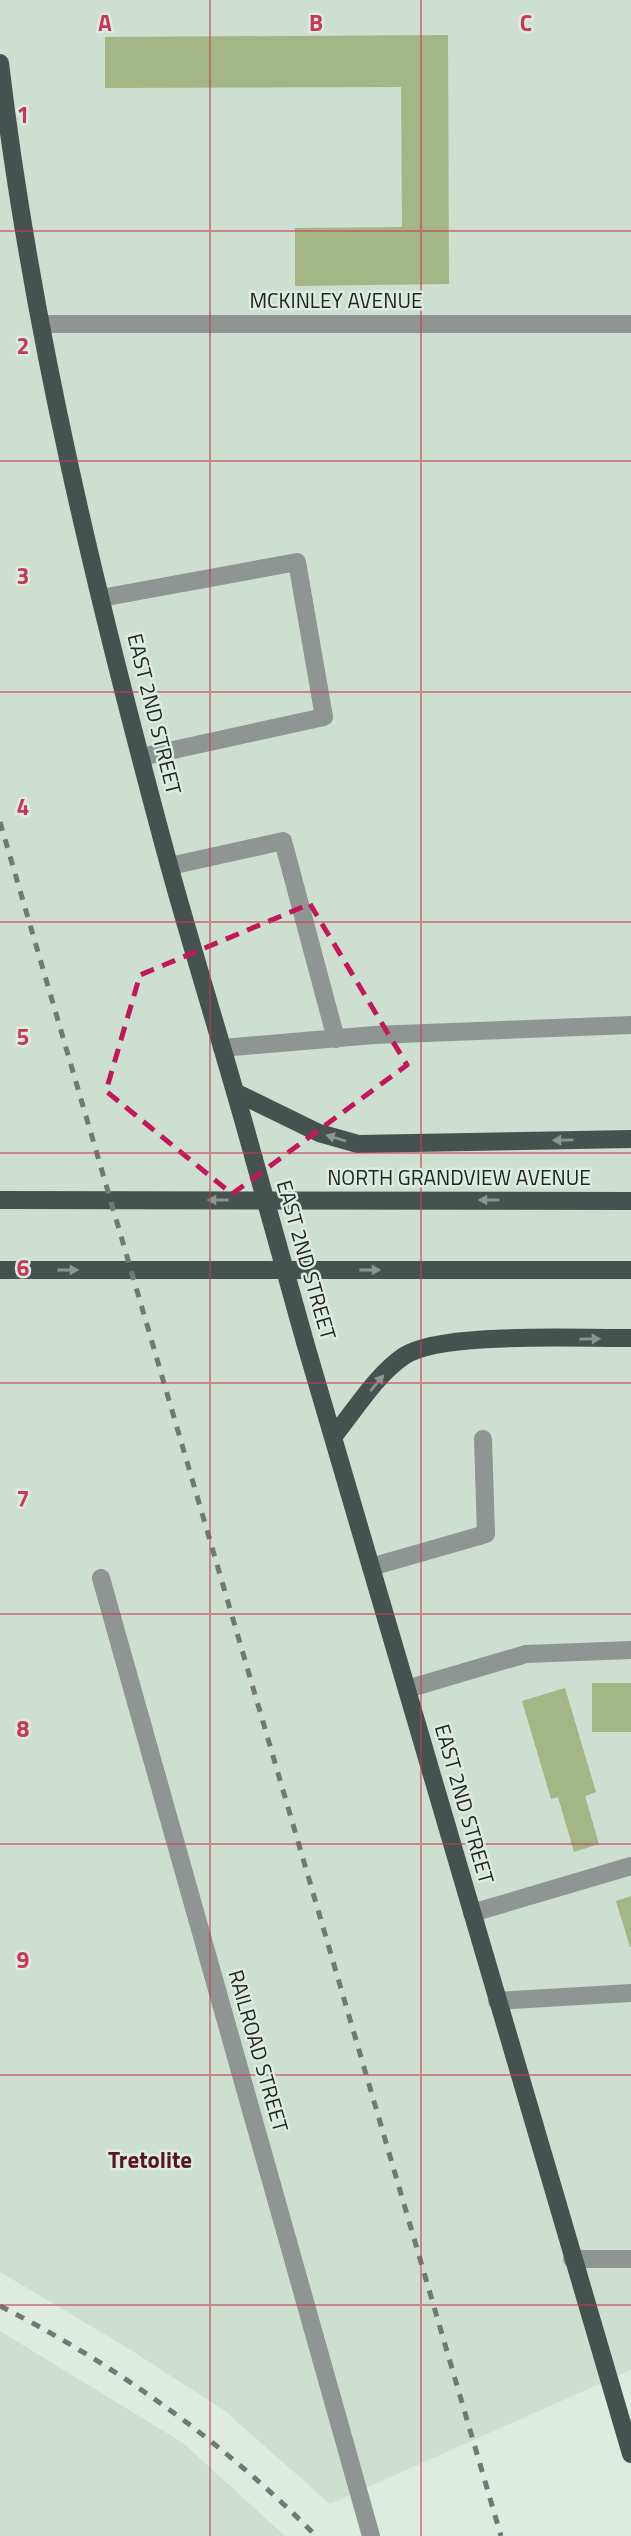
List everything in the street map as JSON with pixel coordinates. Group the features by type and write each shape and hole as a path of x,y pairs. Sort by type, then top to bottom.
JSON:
{"main road":[{"name":"EAST 2ND STREET","path":"0,63 9,137 41,324 101,598 141,757 306,1342 631,2454"},
{"path":"235,1092 319,1133 358,1144 631,1139"},
{"name":"NORTH GRANDVIEW AVENUE","path":"0,1200 631,1201"},
{"path":"0,1270 631,1270"},
{"path":"334,1436 393,1364 421,1347 453,1340 631,1338"}],"street":[{"name":"MCKINLEY AVENUE","path":"41,324 631,324"},
{"path":"101,598 296,562 324,717 141,757"},
{"path":"170,866 283,841 336,1038"},
{"path":"222,1048 336,1038 631,1025"},
{"path":"371,1567 486,1534 483,1439"},
{"name":"RAILROAD STREET","path":"101,1578 371,2536"},
{"path":"407,1689 526,1654 631,1650"},
{"path":"472,1913 631,1866"},
{"path":"498,2001 631,1993"},
{"path":"572,2259 631,2259"}],"highlighted area":[{"path":"310,904 407,1065 232,1194 106,1091 140,975"}],"shaded area":[{"path":"0,0 631,0 631,2370 330,2504 225,2411 126,2347 0,2272"},
{"path":"0,2331 183,2443 285,2536 0,2536"}],"building":[{"path":"448,35 449,284 295,286 295,228 402,227 401,87 105,88 105,37"},
{"path":"592,1683 631,1683 631,1732 592,1732"},
{"path":"565,1688 596,1792 585,1796 599,1844 574,1852 558,1797 551,1799 522,1701"},
{"path":"631,1896 631,1947 630,1947 616,1901"}],"railway":[{"path":"0,822 501,2536"},
{"path":"0,2306 85,2353 167,2408 245,2469 316,2536"}],"district":[{"name":"Tretolite","path":"150,2160"}]}
